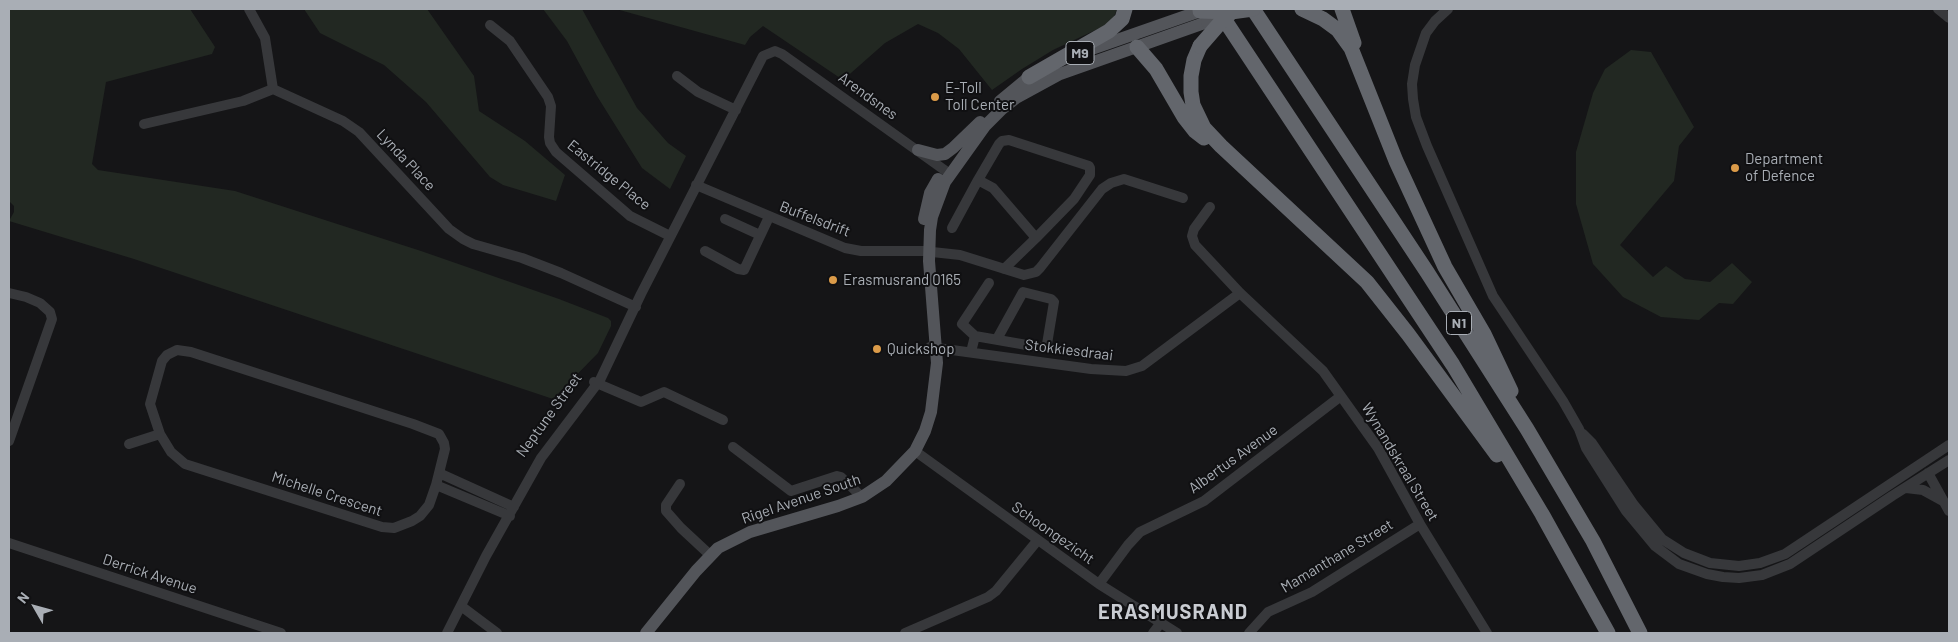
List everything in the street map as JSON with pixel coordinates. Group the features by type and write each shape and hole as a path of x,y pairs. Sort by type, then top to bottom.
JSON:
{"highway":[{"path":"1029,77 1109,31 1122,20 1124,9"},
{"path":"1253,9 1220,11 1209,34 1200,46 1190,76 1190,92 1197,116 1204,128 1221,146 1344,260 1384,302 1542,514"},
{"name":"N1","path":"1253,9 1427,272 1527,429 1593,541 1640,633"},
{"path":"1302,9 1323,19 1338,30 1346,39 1357,61 1396,161 1444,268 1503,370 1527,429"},
{"path":"1342,9 1358,52 1378,117"},
{"name":"N1","path":"1220,11 1453,365 1542,514 1608,633"},
{"path":"1135,40 1195,131 1284,205"}],"main road":[{"name":"Rigel Avenue South","path":"646,633 710,555 750,532 862,497 886,482 914,451 925,431 931,412 937,363 926,316 925,216 928,200 947,171 985,126 1016,98 1060,74 1178,18 1220,11"},
{"name":"Rigel Avenue South","path":"947,171 953,154 983,118 1007,94 1029,77 1085,51 1178,32 1220,11"},
{"path":"918,150 937,155 945,154 983,118"}],"street":[{"path":"144,124 243,101 273,89 265,38 249,9"},
{"path":"1448,9 1434,22 1426,33 1418,56 1412,84 1416,117 1456,215 1493,296 1563,401 1579,429 1586,448 1626,511 1655,546 1679,564 1723,577 1739,578 1762,575 1790,564 1894,494 1949,461"},
{"path":"1938,9 1949,18"},
{"name":"Eastridge Place","path":"490,25 510,41 548,97 551,106 549,137 550,143 556,152 630,216 670,236"},
{"name":"Arendsnes","path":"766,54 775,51 782,54 947,171"},
{"name":"Neptune Street","path":"447,633 486,556 544,450 595,383 760,60 766,54"},
{"path":"677,76 698,92 736,110"},
{"name":"Lynda Place","path":"273,89 344,121 359,132 449,229 463,239 561,273 634,307"},
{"path":"952,228 1002,141 1009,140 1089,166 1090,176 1074,199 1004,269"},
{"name":"Buffelsdrift","path":"696,185 845,248 861,251 926,251 960,255 1024,275 1036,272 1102,189 1111,182 1124,179 1183,198"},
{"path":"978,180 993,188 1036,238"},
{"name":"Wynandskraal Street","path":"1210,207 1194,230 1193,240 1198,249 1240,294 1323,371 1378,448 1420,524 1487,633"},
{"path":"705,252 738,269 744,270 769,217"},
{"path":"725,219 760,235"},
{"path":"990,283 962,324 975,336 997,340 1044,348 1047,344 1054,302 1051,299 1023,292 997,340"},
{"path":"9,293 40,303 50,312 52,319 9,441"},
{"name":"Stokkiesdraai","path":"934,347 1106,370 1134,369 1142,366 1240,294"},
{"path":"971,352 975,336"},
{"name":"Michelle Crescent","path":"183,350 433,431 442,438 445,449 436,485 428,505 420,516 394,528 382,527 185,464 171,452 160,434 151,409 150,398 164,358 172,352 183,350"},
{"path":"595,383 641,402 664,392 723,420"},
{"name":"Albertus Avenue","path":"1099,584 1140,532 1204,501 1341,396"},
{"path":"1579,429 1592,443 1647,522 1662,539 1684,553 1724,566 1760,564 1785,554 1887,485 1949,446"},
{"path":"129,444 160,434"},
{"path":"1928,473 1929,468 1949,446"},
{"path":"733,447 791,491 838,476 862,497"},
{"name":"Schoongezicht","path":"914,451 1099,584 1177,633"},
{"path":"1936,485 1949,461"},
{"path":"1887,485 1921,472 1928,473 1947,506"},
{"path":"439,473 510,511"},
{"path":"680,484 666,505 666,511 710,555"},
{"path":"436,485 510,511"},
{"path":"1906,488 1923,490 1947,506"},
{"name":"Mamanthane Street","path":"1249,633 1268,612 1312,592 1420,524"},
{"path":"904,633 988,598 1037,541"},
{"name":"Derrick Avenue","path":"9,543 281,633"},
{"path":"461,606 497,633"},
{"path":"1153,633 1160,624"}],"shaded area":[{"path":"9,9 190,9 215,47 212,54 106,82 92,164 98,170 235,191 421,251 559,299 608,318 611,321 611,326 598,353 553,399 134,259 9,221 14,212 14,206 9,201"},
{"path":"304,9 427,9 474,76 479,111 525,141 565,175 556,201 503,185 490,177 426,102 384,65 320,33"},
{"path":"543,9 582,9 637,108 668,143 686,156 670,189 642,168 597,96 567,41"},
{"path":"616,9 1117,9 1113,19 1104,26 1053,50 992,90 959,49 938,33 918,24 885,43 843,80 763,26 750,37 745,45"},
{"path":"1631,50 1651,52 1694,127 1679,146 1674,181 1620,245 1653,277 1666,266 1685,279 1710,282 1732,263 1752,282 1733,304 1719,303 1699,320 1661,317 1623,297 1593,264 1576,204 1576,152 1593,93 1605,69"}],"place":[{"name":"E-Toll Toll Center","path":"935,97"},
{"name":"Department of Defence","path":"1735,168"},
{"name":"Erasmusrand 0165","path":"833,280"},
{"name":"Quickshop","path":"877,349"}],"district":[{"name":"ERASMUSRAND","path":"1173,612"}]}
